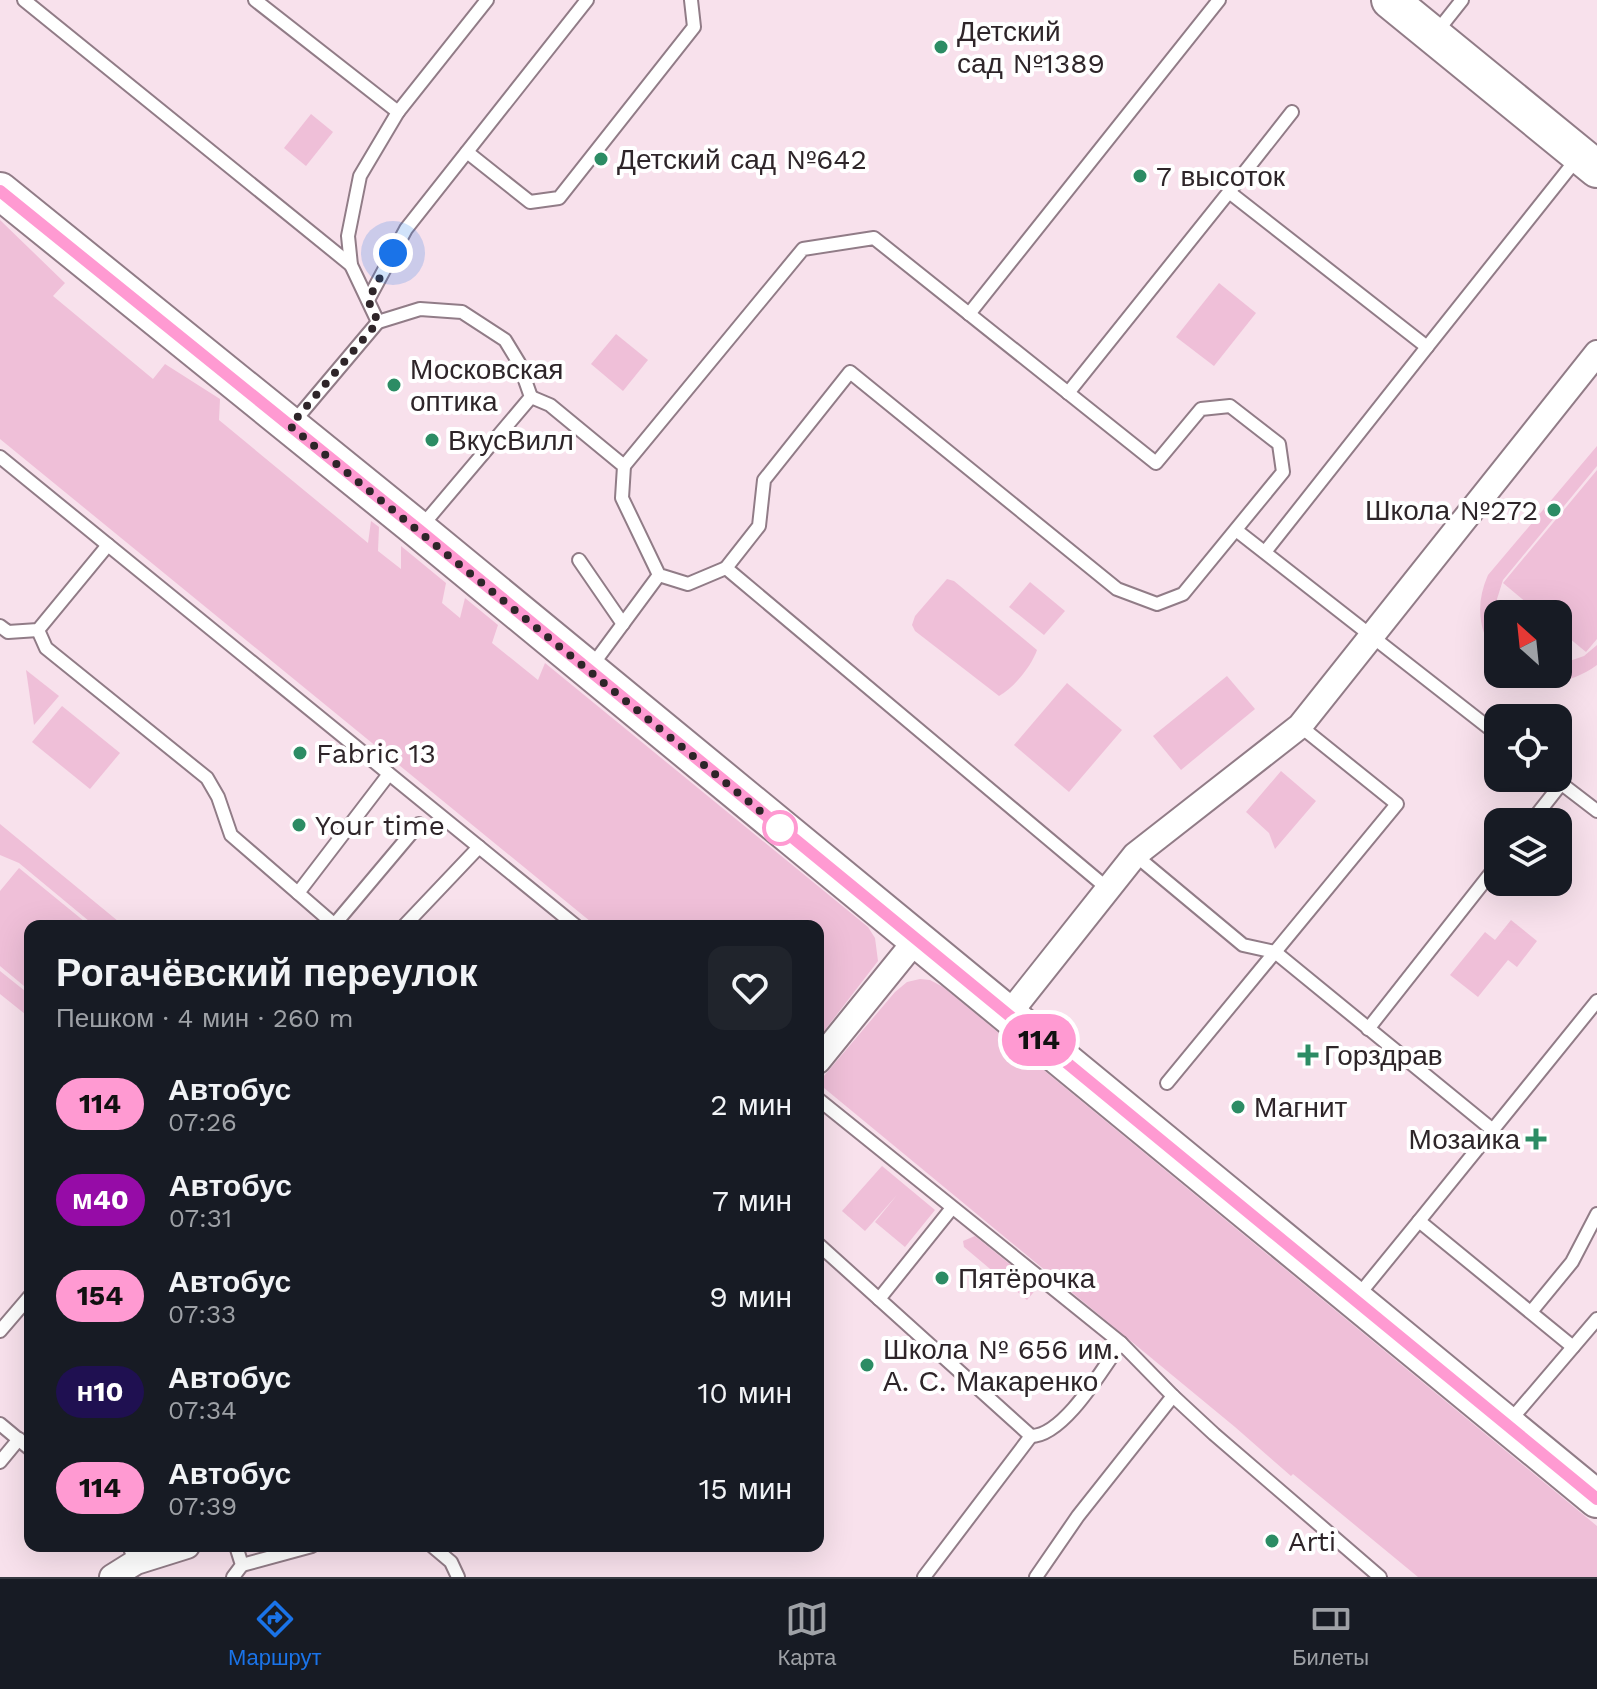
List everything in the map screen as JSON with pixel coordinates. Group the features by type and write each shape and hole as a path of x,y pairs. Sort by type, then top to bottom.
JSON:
{"street":[{"path":"1390,0 1588,162"},
{"path":"0,191 419,530 1597,1499"},
{"path":"1008,1015 1135,855 1300,726 1597,353"},
{"path":"824,1054 916,940"},
{"path":"112,1577 132,1554"}],"lane":[{"path":"24,0 351,265"},
{"path":"255,0 398,112"},
{"path":"378,322 351,265 348,236 360,176 398,112 487,0"},
{"path":"368,300 406,229 587,0"},
{"path":"467,152 530,202 559,198 694,27 691,0"},
{"path":"969,314 1219,0"},
{"path":"1433,36 1462,0"},
{"path":"1068,393 1292,112"},
{"path":"1265,552 1427,347 1588,162"},
{"path":"1229,192 1427,347"},
{"path":"874,238 969,314 1156,463 1201,409 1230,406 1279,444 1283,472 1183,594 1157,604 1117,589 850,372 764,480 759,526 726,568 688,584 659,575 622,498 624,466 803,249 874,238"},
{"path":"290,426 378,322 420,309 462,312 505,340 519,363 531,397 550,405 624,466"},
{"path":"419,530 531,397"},
{"path":"0,457 569,920"},
{"path":"1236,530 1484,724"},
{"path":"0,626 8,632 38,630 108,545"},
{"path":"579,560 623,624"},
{"path":"726,568 1107,888"},
{"path":"589,670 659,575"},
{"path":"38,630 46,648 207,778 218,797 231,835 328,920"},
{"path":"1167,1083 1397,804 1300,726"},
{"path":"298,893 389,774"},
{"path":"1572,792 1597,811"},
{"path":"340,920 419,824"},
{"path":"410,920 479,847"},
{"path":"1135,855 1243,945 1275,952 1494,1131"},
{"path":"1368,1029 1484,882"},
{"path":"1354,1300 1597,1001"},
{"path":"824,1104 1121,1343 1173,1396 1380,1577"},
{"path":"879,1299 952,1208"},
{"path":"1531,1312 1572,1262 1597,1214"},
{"path":"1419,1221 1573,1347"},
{"path":"824,1249 1031,1436 1043,1435 1055,1427 1094,1382 1121,1343"},
{"path":"2,1325 24,1302"},
{"path":"1507,1425 1597,1319"},
{"path":"1036,1577 1078,1516 1173,1396"},
{"path":"0,1424 24,1444"},
{"path":"924,1577 1031,1436"},
{"path":"0,1462 19,1439"},
{"path":"238,1552 242,1565"},
{"path":"233,1577 242,1565 290,1552"},
{"path":"439,1552 451,1562 458,1577"}],"shaded area":[{"path":"311,114 333,132 306,166 284,148"},
{"path":"0,220 65,283 53,296 153,379 165,364 220,399 219,420 368,543 371,521 379,527 378,551 401,569 401,546 446,583 442,603 460,618 465,598 498,625 492,643 538,680 545,663 868,927 875,938 878,961 824,1031 824,920 589,920 0,439"},
{"path":"1219,283 1256,313 1214,366 1176,337"},
{"path":"616,334 648,360 623,391 591,364"},
{"path":"1597,446 1597,466 1503,580 1497,600 1484,600 1484,632 1480,607 1488,575"},
{"path":"1597,470 1597,639 1586,652 1572,640 1572,600 1523,600 1503,583"},
{"path":"947,579 954,581 1037,650 1022,676 999,696 915,631 912,625 915,616"},
{"path":"1030,582 1065,611 1044,635 1009,607"},
{"path":"1597,645 1597,665 1572,678 1572,660 1584,656"},
{"path":"26,670 59,696 34,725"},
{"path":"1227,676 1255,709 1181,770 1153,736"},
{"path":"1067,683 1122,730 1069,792 1014,745"},
{"path":"62,706 120,753 90,789 32,742"},
{"path":"1281,771 1316,801 1275,849 1269,833 1246,812"},
{"path":"0,824 117,920 88,920 19,863 0,855"},
{"path":"19,868 83,920 24,920 24,986 0,966 0,891"},
{"path":"1511,920 1537,941 1517,967 1508,960 1478,997 1450,975 1485,932 1495,940"},
{"path":"0,971 24,990 24,1013 0,994"},
{"path":"930,980 943,987 1597,1526 1597,1577 1418,1577 1293,1474 1291,1476 824,1088 824,1076 907,982"},
{"path":"882,1166 935,1210 905,1247 875,1222 897,1195 865,1231 842,1211"},
{"path":"975,1236 1038,1287 1027,1300 964,1247 963,1241"}],"bus line":[{"name":"114","path":"0,191 419,530 1597,1499"}],"place":[{"name":"Детский сад №1389","path":"941,47"},
{"name":"Детский сад №642","path":"601,159"},
{"name":"7 высоток","path":"1140,176"},
{"name":"Московская оптика","path":"394,385"},
{"name":"ВкусВилл","path":"432,440"},
{"name":"Школа №272","path":"1554,510"},
{"name":"Fabric 13","path":"300,753"},
{"name":"Your time","path":"299,825"},
{"name":"Горздрав","path":"1308,1055"},
{"name":"Магнит","path":"1238,1107"},
{"name":"Мозаика","path":"1536,1139"},
{"name":"Пятёрочка","path":"942,1278"},
{"name":"Школа № 656 им. А. С. Макаренко","path":"867,1365"},
{"name":"Arti","path":"1272,1541"}],"route":[{"path":"393,253 368,300 378,322 290,426 780,828"}]}
